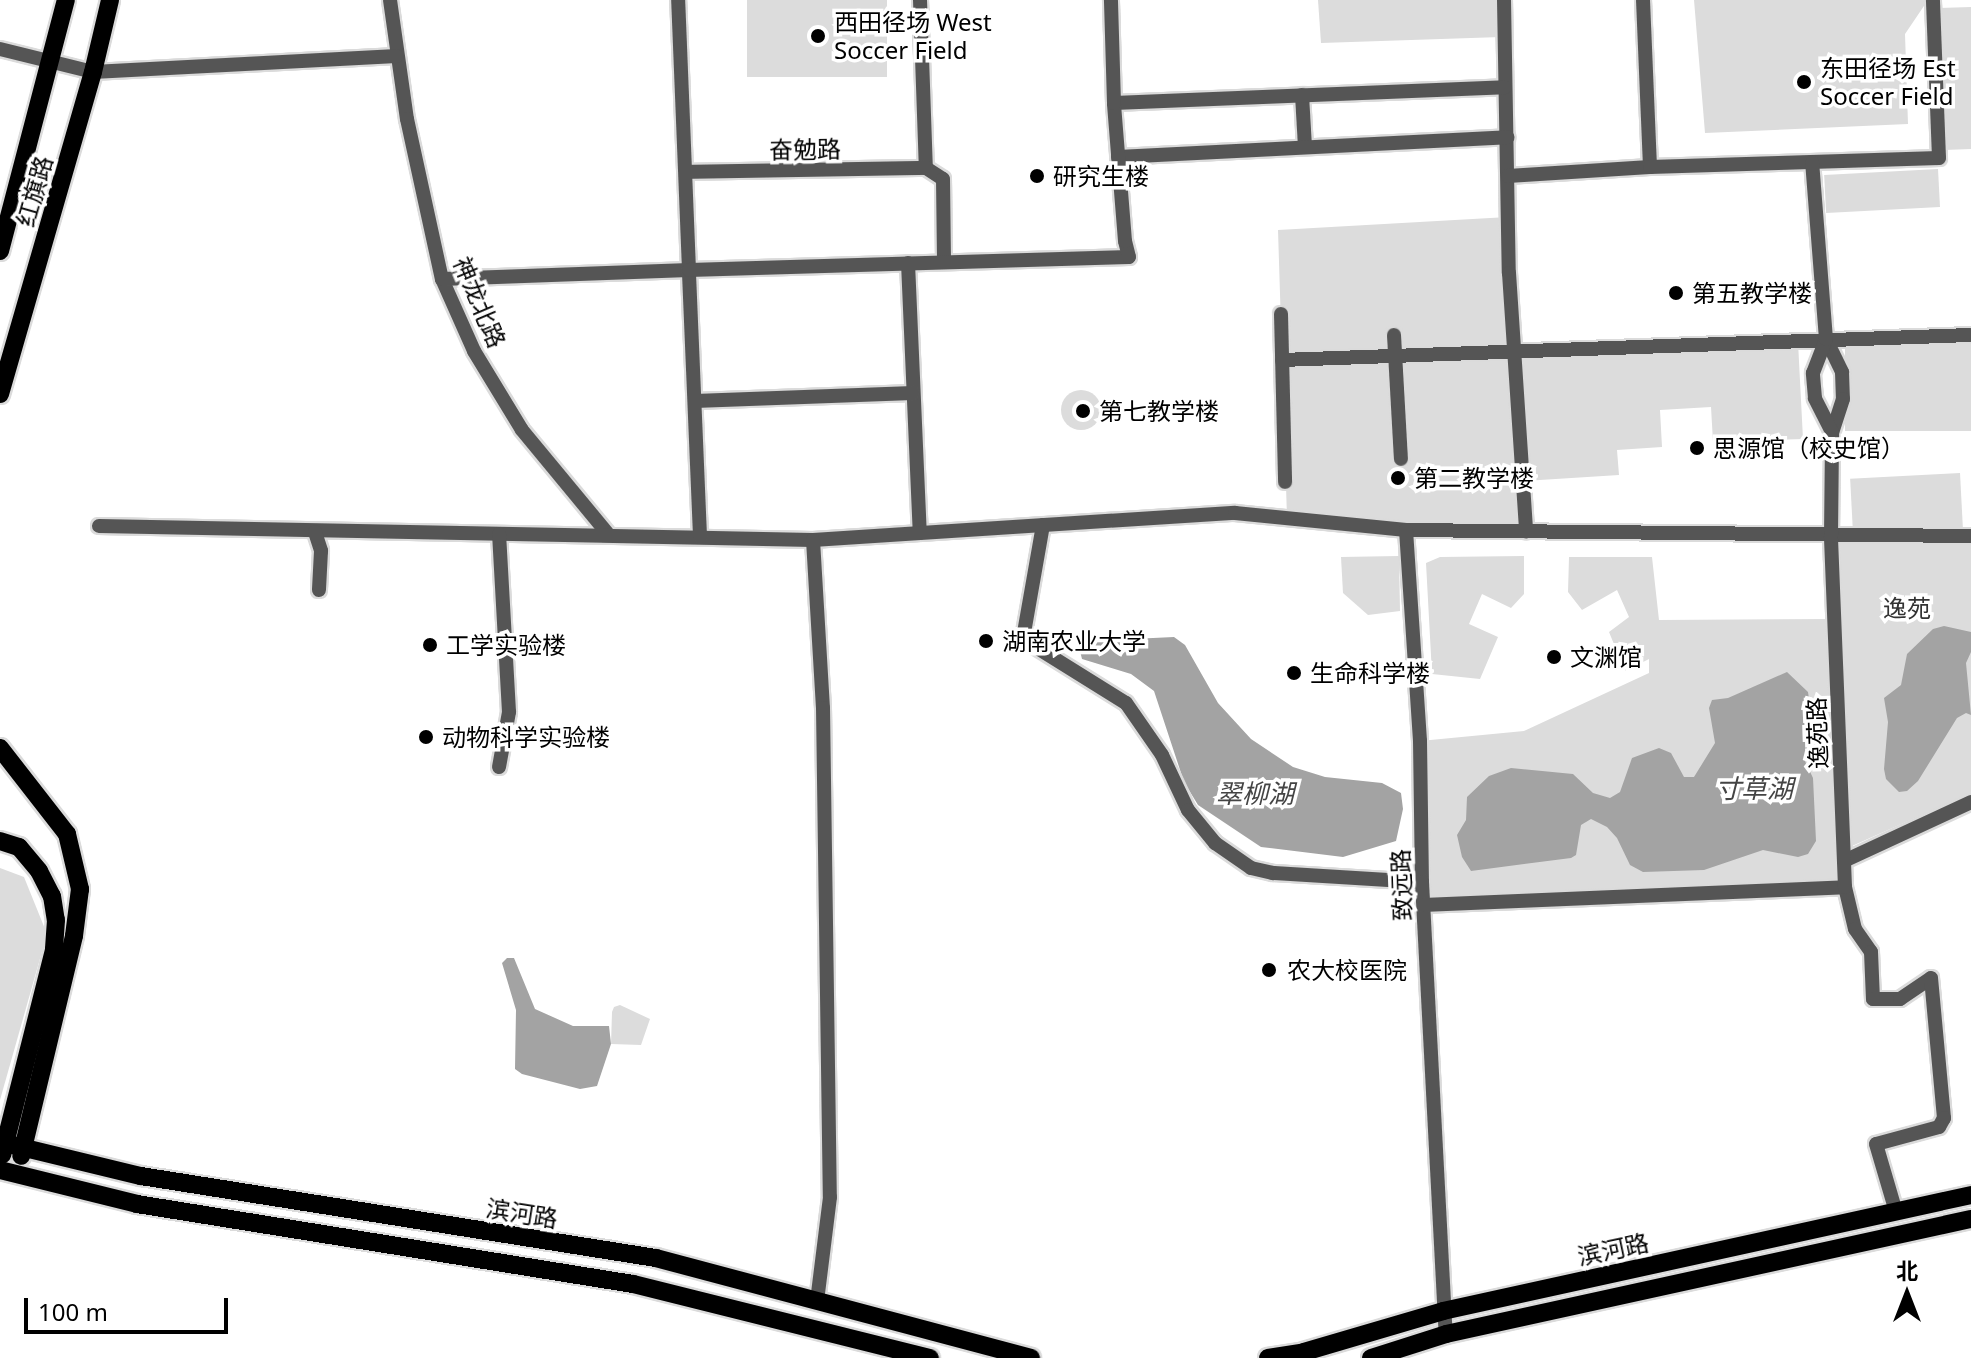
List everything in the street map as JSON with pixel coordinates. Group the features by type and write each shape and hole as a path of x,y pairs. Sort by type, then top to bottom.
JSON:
{"main road":[{"name":"红旗路","path":"0,251 66,0"},
{"name":"红旗路","path":"0,394 93,72 110,0"},
{"path":"0,748 67,834 80,889 74,936 23,1148 6,1170"},
{"path":"0,841 19,847 39,871 52,896 56,920 54,950 2,1142 6,1170"},
{"name":"滨河路","path":"2,1142 141,1176 656,1258 1031,1358"},
{"path":"6,1170 137,1204 633,1284 930,1358"},
{"name":"滨河路","path":"1268,1358 1304,1352 1443,1311 1971,1195"},
{"name":"滨河路","path":"1371,1358 1446,1334 1971,1219"}],"street":[{"name":"神龙北路","path":"390,0 397,56 442,279 474,351 522,430 609,535"},
{"path":"678,0 700,536"},
{"path":"920,0 926,168 943,179 944,261"},
{"path":"442,279 1129,257 1114,103 1111,0"},
{"path":"1504,0 1514,349 1526,531"},
{"path":"1643,0 1650,167"},
{"path":"1508,176 1650,167 1939,158 1933,0"},
{"path":"0,49 93,72 397,56"},
{"path":"1114,103 1505,87"},
{"path":"1302,95 1305,147"},
{"path":"1118,157 1507,137"},
{"name":"逸苑路","path":"1812,163 1826,339 1813,373 1815,398 1832,432 1831,536 1845,887 1855,929 1871,952 1873,999 1900,999 1931,978 1944,1118 1939,1127 1876,1144 1896,1212"},
{"name":"奋勉路","path":"686,172 926,168"},
{"path":"908,263 920,533"},
{"path":"1281,314 1285,482"},
{"path":"1394,335 1401,459"},
{"path":"1282,360 1514,349 1971,335"},
{"path":"1826,339 1842,372 1843,399 1832,432"},
{"path":"695,401 913,393"},
{"path":"99,526 813,540 1235,513 1406,530 1971,536"},
{"path":"1043,525 1023,639 1126,703 1162,755 1188,810 1215,843 1251,868 1273,873 1422,882"},
{"name":"致远路","path":"1406,530 1420,741 1422,882 1446,1334"},
{"path":"315,532 321,551 319,590"},
{"path":"499,534 509,712 499,767"},
{"path":"813,540 823,708 830,1197 817,1301"},
{"path":"1844,861 1971,802"},
{"path":"1424,905 1845,887"}],"green space":[{"name":"西田径场 West Soccer Field","path":"747,0 887,0 887,77 747,77"},
{"path":"1318,0 1499,0 1501,37 1321,43"},
{"name":"东田径场 Est Soccer Field","path":"1694,0 1928,0 1905,34 1908,124 1705,133"},
{"path":"1971,7 1971,149 1944,150 1939,8"},
{"path":"1938,169 1940,207 1826,213 1824,175"},
{"path":"1508,217 1516,349 1798,342 1803,439 1713,442 1711,407 1660,410 1662,447 1617,450 1619,475 1523,481 1526,531 1287,518 1278,230"},
{"path":"1845,335 1971,335 1971,431 1845,431"},
{"path":"1081,390 1095,396 1101,410 1095,424 1081,430 1067,424 1061,410 1067,396"},
{"path":"1960,473 1963,536 1853,542 1850,479"},
{"name":"逸苑","path":"1840,543 1971,543 1971,793 1852,846"},
{"path":"1399,556 1400,611 1368,615 1343,593 1341,557"},
{"path":"1524,556 1524,594 1511,608 1482,594 1469,624 1498,637 1480,679 1432,674 1426,563 1440,557"},
{"path":"1569,557 1652,557 1659,620 1834,619 1845,887 1424,905 1420,741 1524,731 1649,673 1649,659 1625,671 1609,632 1629,617 1617,590 1582,610 1568,592"},
{"path":"0,868 24,877 47,934 0,1100"},
{"path":"620,1005 650,1019 641,1045 611,1044 612,1012 614,1007"}],"water":[{"path":"1944,626 1971,632 1971,652 1966,663 1971,715 1966,713 1957,718 1918,781 1907,791 1899,792 1886,779 1884,769 1888,722 1884,698 1901,685 1907,654 1933,629"},
{"name":"翠柳湖","path":"1174,637 1185,645 1218,703 1251,739 1293,767 1325,777 1382,783 1401,793 1403,809 1396,841 1343,857 1261,847 1198,805 1184,782 1154,691 1131,674 1082,659 1080,651 1083,644 1090,641"},
{"name":"寸草湖","path":"1787,672 1808,692 1815,740 1804,759 1813,778 1816,841 1808,854 1798,857 1763,850 1704,870 1643,872 1630,865 1617,838 1607,827 1591,819 1581,825 1576,855 1571,858 1471,871 1462,857 1457,835 1466,820 1467,797 1489,776 1511,768 1573,774 1593,793 1610,798 1620,792 1632,758 1659,748 1671,753 1684,777 1694,777 1715,743 1709,708 1712,700 1728,698"},
{"path":"507,958 514,958 535,1009 573,1026 609,1026 611,1044 597,1086 580,1089 522,1074 515,1069 516,1010 502,963"}],"place":[{"name":"西田径场 West Soccer Field","path":"818,36"},
{"name":"东田径场 Est Soccer Field","path":"1804,82"},
{"name":"研究生楼","path":"1037,176"},
{"name":"第五教学楼","path":"1676,293"},
{"name":"第七教学楼","path":"1083,411"},
{"name":"思源馆（校史馆）","path":"1697,448"},
{"name":"第二教学楼","path":"1398,478"},
{"name":"湖南农业大学","path":"986,641"},
{"name":"工学实验楼","path":"430,645"},
{"name":"文渊馆","path":"1554,657"},
{"name":"生命科学楼","path":"1294,673"},
{"name":"动物科学实验楼","path":"426,737"},
{"name":"农大校医院","path":"1269,970"}]}
